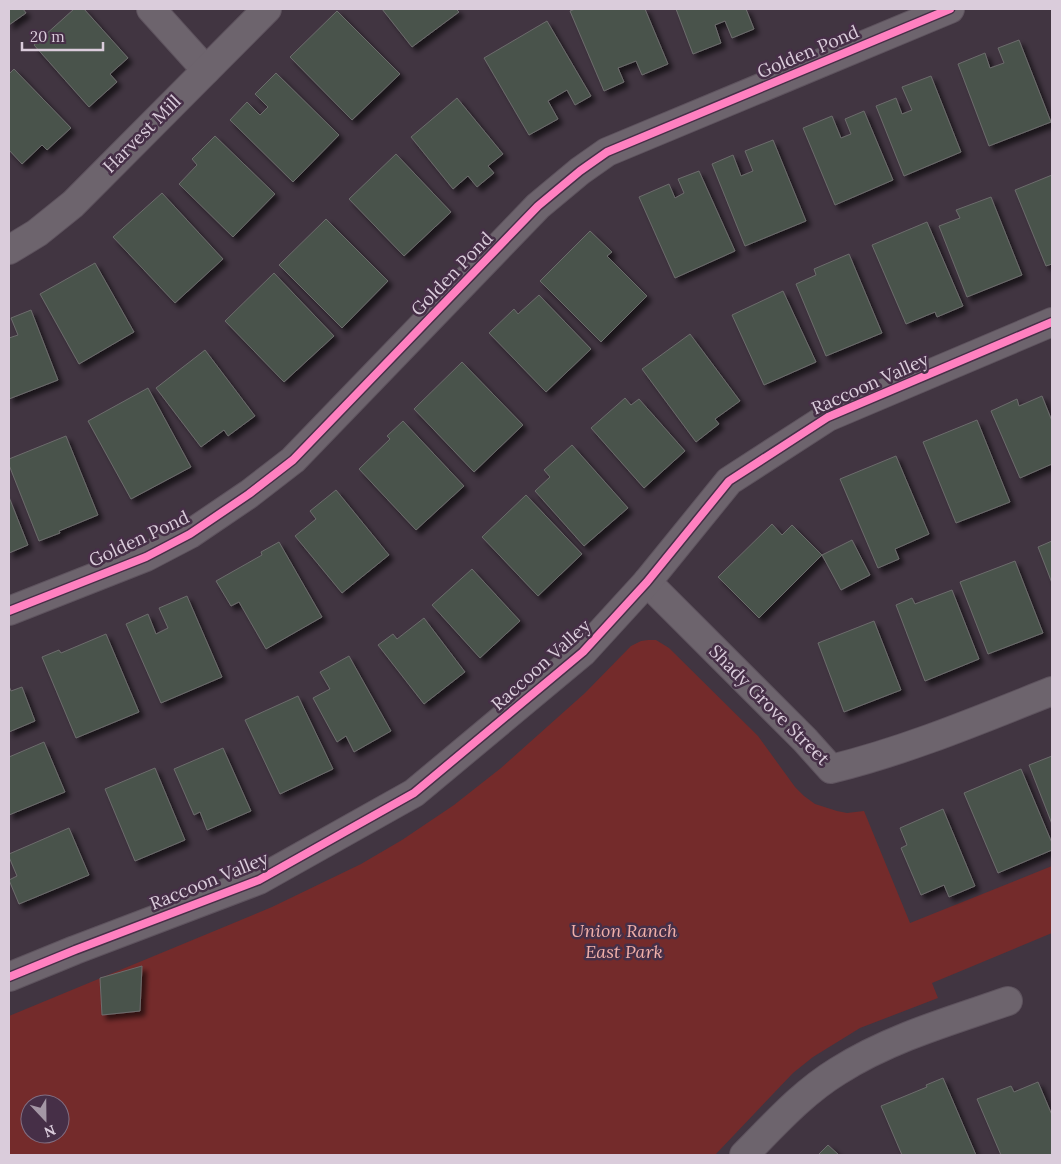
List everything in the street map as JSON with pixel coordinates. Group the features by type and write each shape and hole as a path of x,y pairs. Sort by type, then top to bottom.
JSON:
{"street":[{"path":"151,9 206,70"},
{"name":"Harvest Mill","path":"9,250 37,233 73,204 267,9"},
{"name":"Golden Pond","path":"9,611 146,556 190,534 249,494 293,460 538,206 580,171 607,152 950,9"},
{"name":"Raccoon Valley","path":"9,977 259,880 414,794 583,652 647,582 729,481 828,416 1052,322"},
{"name":"Shady Grove Street","path":"647,582 805,740 831,769 868,760 934,738 1052,690"},
{"path":"744,1155 797,1102 838,1071 888,1043 1008,1001"}],"green space":[{"name":"Union Ranch East Park","path":"656,640 669,648 758,736 795,787 815,804 847,813 864,811 910,923 1052,866 1052,933 932,983 938,998 860,1028 813,1057 793,1073 715,1155 9,1155 9,1016 272,907 361,864 402,840 454,805 501,768 585,693 631,646 641,641"}],"building":[{"path":"9,9 23,9 26,13 9,25"},
{"path":"74,9 84,9 128,58 110,74 117,82 89,107 34,45"},
{"path":"382,9 456,9 459,12 412,47"},
{"path":"575,9 645,9 668,64 642,75 636,61 618,68 624,82 604,91 570,11"},
{"path":"676,9 746,9 754,29 732,38 725,21 715,25 721,43 693,54"},
{"path":"337,11 400,74 352,120 290,57"},
{"path":"547,21 591,96 575,105 567,90 548,101 558,119 529,135 484,58"},
{"path":"1019,40 1051,122 989,146 958,64 985,53 990,68 1004,63 998,48"},
{"path":"14,69 71,128 47,150 42,145 22,164 9,150 9,74"},
{"path":"276,73 339,135 293,182 230,120 247,102 260,115 268,107 255,94"},
{"path":"931,76 961,152 904,176 876,106 896,98 902,114 912,110 902,87"},
{"path":"457,98 503,154 488,166 494,173 477,187 468,176 453,189 411,137"},
{"path":"864,111 893,180 835,205 803,128 832,116 841,138 851,134 845,119"},
{"path":"215,136 275,194 233,237 179,184 197,165 192,159"},
{"path":"773,140 806,221 745,246 712,164 733,155 741,176 753,171 745,151"},
{"path":"396,154 451,212 404,256 349,199"},
{"path":"699,171 735,251 675,278 639,197 669,184 675,198 684,193 678,179"},
{"path":"1052,175 1052,264 1046,266 1015,190"},
{"path":"162,193 223,259 175,303 113,237"},
{"path":"991,197 1022,275 967,297 939,226 960,218 956,210"},
{"path":"326,219 388,281 342,328 279,265"},
{"path":"927,222 963,306 937,317 935,312 906,324 872,245"},
{"path":"590,231 612,252 607,256 647,296 601,342 540,281"},
{"path":"849,254 882,333 826,356 796,284 816,275 814,269"},
{"path":"95,263 134,332 79,364 40,294"},
{"path":"274,273 334,336 284,382 225,321"},
{"path":"783,291 816,362 764,385 732,315"},
{"path":"539,295 591,349 546,392 489,333 514,309 518,314"},
{"path":"31,310 58,380 9,399 9,338 18,335 11,318"},
{"path":"690,334 740,401 715,419 719,424 696,442 642,369"},
{"path":"205,350 255,416 228,436 224,430 201,447 156,388"},
{"path":"462,362 523,425 474,472 414,409"},
{"path":"148,388 191,467 131,499 88,421"},
{"path":"1042,396 1052,421 1052,464 1020,478 991,411 1017,399 1019,406"},
{"path":"625,398 631,405 639,399 685,451 644,488 591,428"},
{"path":"977,420 1010,502 956,523 923,442"},
{"path":"403,421 464,486 416,530 359,469 390,439 387,436"},
{"path":"66,436 98,515 39,541 9,465 9,459"},
{"path":"572,445 628,508 584,546 535,491 550,477 544,470"},
{"path":"896,456 929,534 895,549 899,559 878,568 840,479"},
{"path":"336,490 389,555 342,593 295,536 316,519 310,511"},
{"path":"526,495 582,554 538,596 482,537"},
{"path":"9,497 28,545 9,553"},
{"path":"772,524 782,535 792,525 822,555 759,618 718,577"},
{"path":"852,540 870,575 841,590 822,555"},
{"path":"1052,541 1052,583 1038,547"},
{"path":"279,542 322,617 266,649 239,602 231,606 216,581 262,555 261,552"},
{"path":"1015,561 1043,633 988,654 960,582"},
{"path":"472,569 520,621 480,658 432,605"},
{"path":"952,590 979,659 925,681 896,605 912,598 915,604"},
{"path":"187,596 222,677 161,703 126,624 148,614 156,634 168,628 159,608"},
{"path":"424,618 465,672 424,704 378,645 393,634 397,639"},
{"path":"874,621 901,690 844,712 818,643"},
{"path":"106,634 139,712 76,738 42,657 59,650 61,653"},
{"path":"349,656 391,731 354,752 346,736 337,742 313,698 330,689 320,672"},
{"path":"9,686 11,691 22,687 35,721 9,732"},
{"path":"298,696 333,769 280,794 245,720"},
{"path":"44,742 65,792 9,815 9,757"},
{"path":"223,748 251,811 207,830 200,812 194,815 174,769"},
{"path":"1052,756 1052,824 1029,765"},
{"path":"155,768 185,840 135,861 105,789"},
{"path":"1021,769 1052,843 1052,850 998,873 964,793"},
{"path":"943,809 975,886 949,897 944,885 921,895 901,848 907,845 900,828"},
{"path":"69,828 89,875 19,904 9,880 17,876 9,854"},
{"path":"142,966 140,1011 102,1015 100,978"},
{"path":"943,1078 976,1155 902,1155 881,1106 927,1087 926,1085"},
{"path":"1038,1082 1052,1115 1052,1155 1001,1155 977,1099 1011,1086 1014,1092"},
{"path":"828,1145 839,1155 818,1155"}],"cycle path":[{"path":"9,611 146,557 190,534 249,494 293,460 538,206 580,171 607,152 950,9"},
{"path":"9,977 259,880 414,793 583,652 647,582 729,481 828,417 1052,322"}]}
